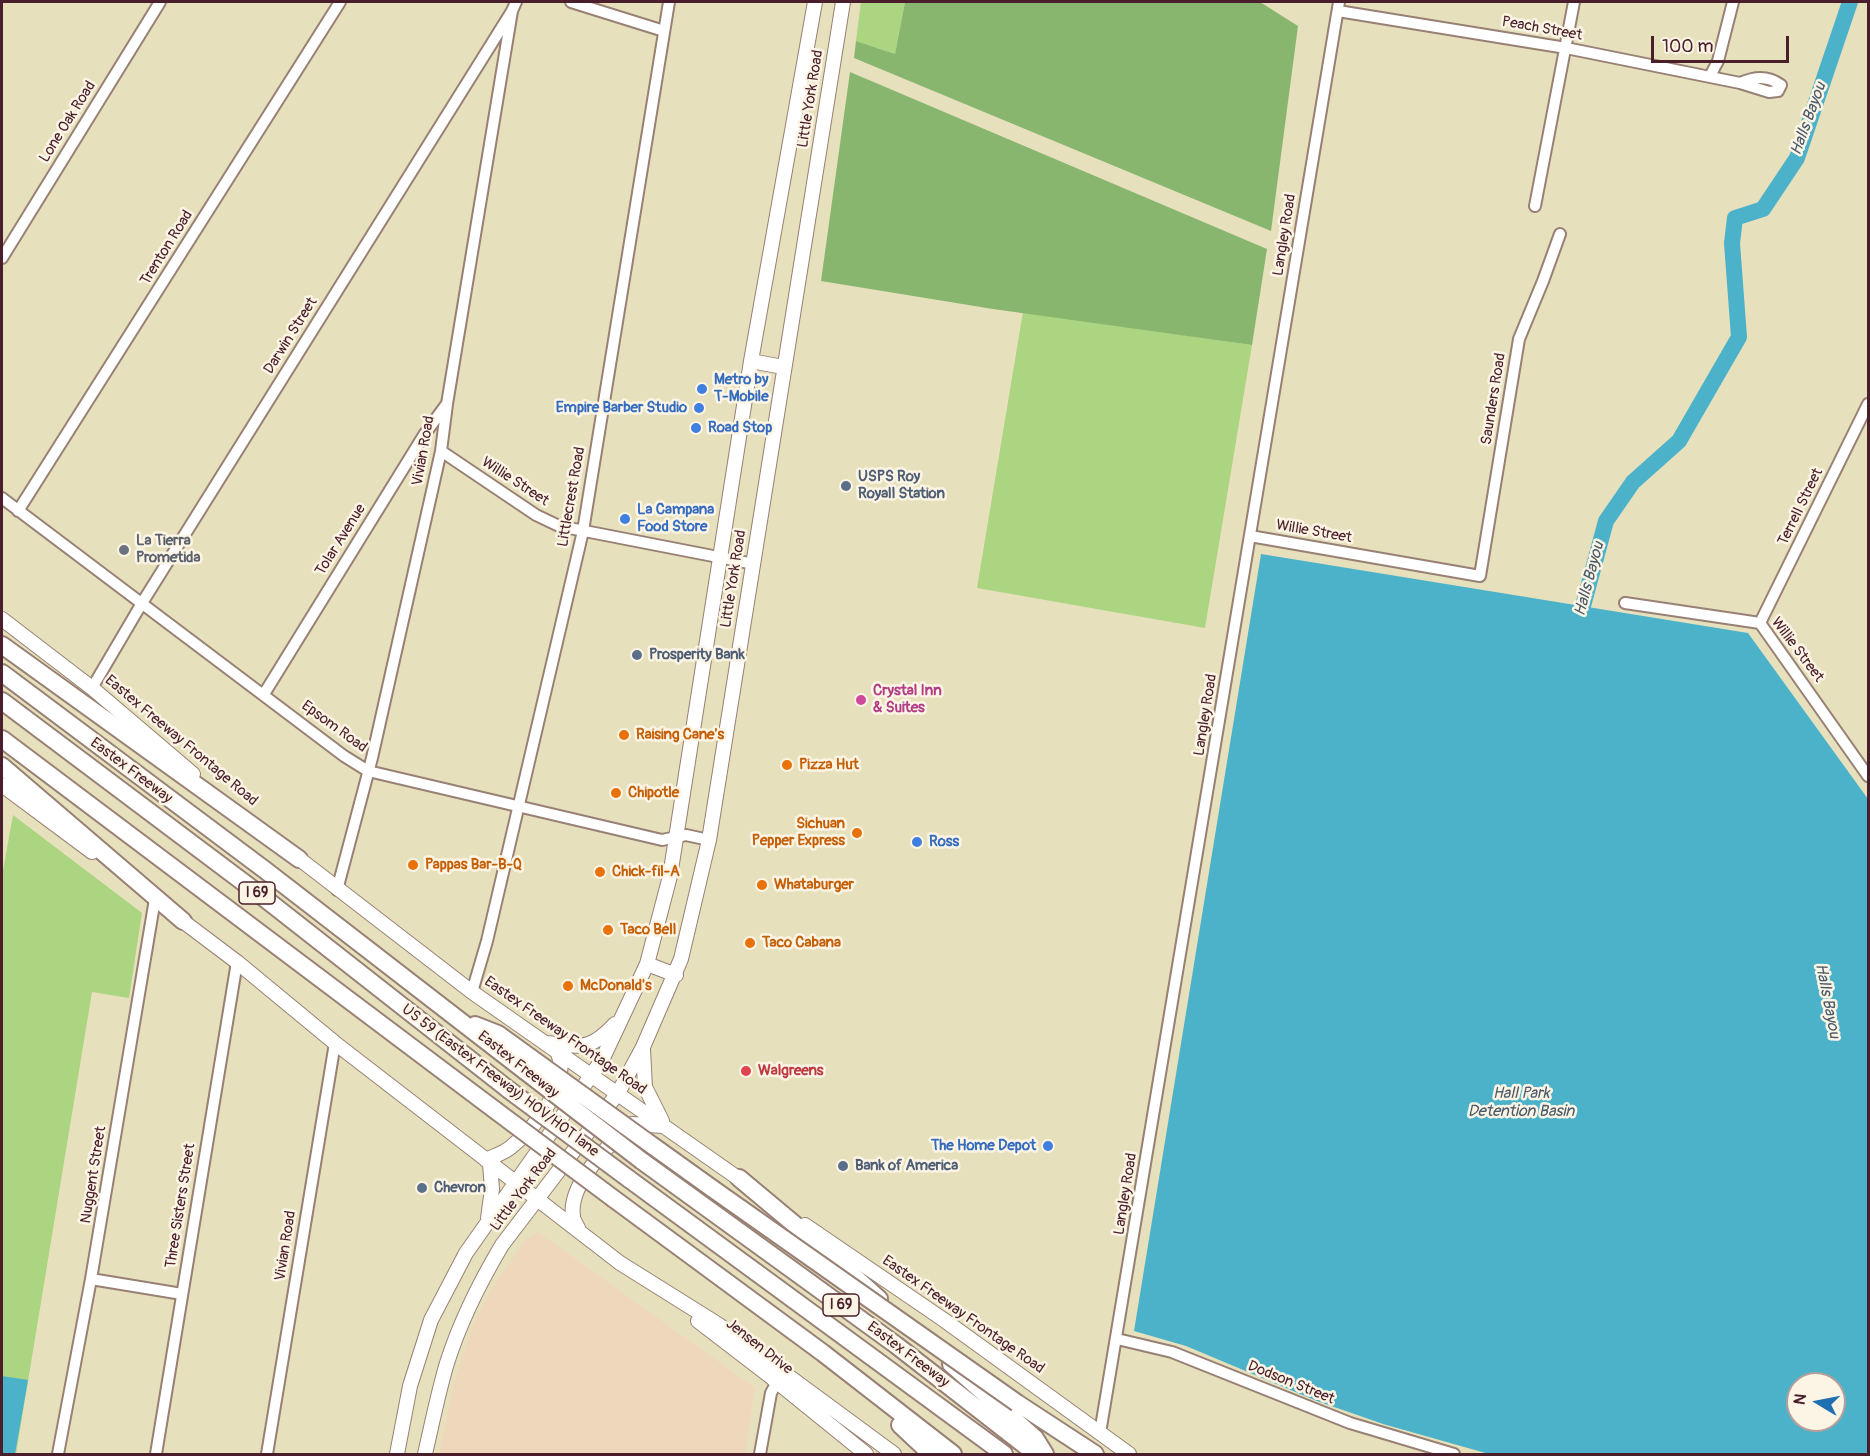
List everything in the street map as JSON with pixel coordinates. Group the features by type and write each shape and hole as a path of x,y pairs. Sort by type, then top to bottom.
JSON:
{"highway":[{"path":"2,645 299,859"},
{"name":"Eastex Freeway","path":"2,673 265,870 457,1019 530,1065 642,1161 896,1345 1036,1455"},
{"name":"US 59 (Eastex Freeway) HOV/HOT lane","path":"2,701 264,897 509,1090 1004,1455"},
{"name":"I 69","path":"2,739 614,1199 823,1353 953,1455"},
{"path":"2,766 183,921"},
{"path":"530,1065 653,1146 1017,1403 1095,1455"},
{"path":"739,1178 824,1249 1035,1438 1045,1455"},
{"path":"823,1353 931,1455"}],"main road":[{"name":"Little York Road","path":"397,1455 410,1386 431,1320 466,1253 602,1060 647,964 670,876 751,361 815,2"},
{"name":"Little York Road","path":"425,1455 447,1363 475,1295 502,1245 618,1093 643,1047 676,975 709,840 843,2"},
{"path":"751,361 783,367"},
{"name":"Eastex Freeway Frontage Road","path":"2,620 92,688 210,789 337,890 472,992 934,1314 1129,1455"},
{"path":"2,785 237,962 335,1043 629,1269 719,1325 890,1451"},
{"path":"647,964 676,975"},
{"path":"551,1047 588,1044 601,1039 624,1014"},
{"path":"488,1162 518,1141 546,1107 556,1089 562,1071 562,1061 551,1047"},
{"path":"643,1047 645,1087 665,1126"},
{"path":"580,1231 573,1218 575,1193 608,1148 632,1124 665,1126"},
{"path":"487,1222 492,1189 488,1162"},
{"name":"Jensen Drive","path":"629,1269 777,1382 866,1455"}],"street":[{"name":"Lone Oak Road","path":"2,258 160,2"},
{"name":"Trenton Road","path":"18,511 340,2"},
{"path":"571,2 664,31"},
{"name":"Littlecrest Road","path":"472,992 488,941 583,531 669,2"},
{"path":"1535,206 1574,2"},
{"path":"1710,76 1718,61 1733,2"},
{"name":"Vivian Road","path":"337,890 369,771 441,451 514,6"},
{"name":"Darwin Street","path":"92,688 142,603 514,6"},
{"name":"Peach Street","path":"1338,6 1740,83"},
{"name":"Langley Road","path":"1100,1433 1338,6"},
{"name":"Saunders Road","path":"1480,576 1519,339 1560,234"},
{"name":"Tolar Avenue","path":"264,694 424,435 447,404"},
{"name":"Terrell Street","path":"1760,623 1869,404"},
{"name":"Willie Street","path":"441,451 536,515 559,526 754,564"},
{"name":"Epsom Road","path":"2,498 344,756 369,771 662,840 686,835 709,840"},
{"name":"Willie Street","path":"1250,536 1480,576"},
{"name":"Willie Street","path":"1625,603 1760,623 1869,776"},
{"name":"Nuggent Street","path":"58,1455 91,1278 155,899"},
{"name":"Three Sisters Street","path":"156,1455 237,962"},
{"name":"Vivian Road","path":"267,1455 335,1043"},
{"path":"91,1278 182,1294"},
{"name":"Dodson Street","path":"1117,1339 1172,1352 1350,1424 1431,1451 1454,1455"},
{"path":"760,1455 771,1393 777,1382"}],"shaded area":[{"path":"538,1232 755,1388 745,1454 439,1454 454,1383 472,1327 490,1291 526,1239"}],"green space":[{"path":"861,2 905,2 895,54 856,41"},
{"path":"905,2 1260,2 1298,26 1271,231 854,58 856,41 895,54"},
{"path":"850,72 1267,249 1252,345 993,309 821,281"},
{"path":"1023,312 1252,345 1205,628 977,588"},
{"path":"13,815 142,913 129,998 92,992 16,1454 2,1454 2,876"}],"water":[{"name":"Hall Park Detention Basin","path":"1261,554 1748,633 1868,799 1868,1454 1489,1454 1383,1424 1317,1401 1186,1346 1134,1331"},
{"path":"2,1376 28,1380 15,1454 2,1454"}],"waterway":[{"name":"Halls Bayou","path":"1577,628 1606,521 1633,482 1679,441 1739,337 1732,243 1735,218 1763,209 1797,158 1850,2"}],"place":[{"name":"Metro by T-Mobile","path":"702,389"},
{"name":"Empire Barber Studio","path":"699,408"},
{"name":"Road Stop","path":"696,428"},
{"name":"USPS Roy Royall Station","path":"846,486"},
{"name":"La Campana Food Store","path":"625,519"},
{"name":"La Tierra Prometida","path":"124,550"},
{"name":"Prosperity Bank","path":"637,655"},
{"name":"Crystal Inn & Suites","path":"861,700"},
{"name":"Raising Cane's","path":"624,735"},
{"name":"Pizza Hut","path":"787,765"},
{"name":"Chipotle","path":"616,793"},
{"name":"Sichuan Pepper Express","path":"857,833"},
{"name":"Ross","path":"917,842"},
{"name":"Pappas Bar-B-Q","path":"413,865"},
{"name":"Chick-fil-A","path":"600,872"},
{"name":"Whataburger","path":"762,885"},
{"name":"Taco Bell","path":"608,930"},
{"name":"Taco Cabana","path":"750,943"},
{"name":"McDonald's","path":"568,986"},
{"name":"Walgreens","path":"746,1071"},
{"name":"The Home Depot","path":"1048,1146"},
{"name":"Bank of America","path":"843,1166"},
{"name":"Chevron","path":"422,1188"}]}
